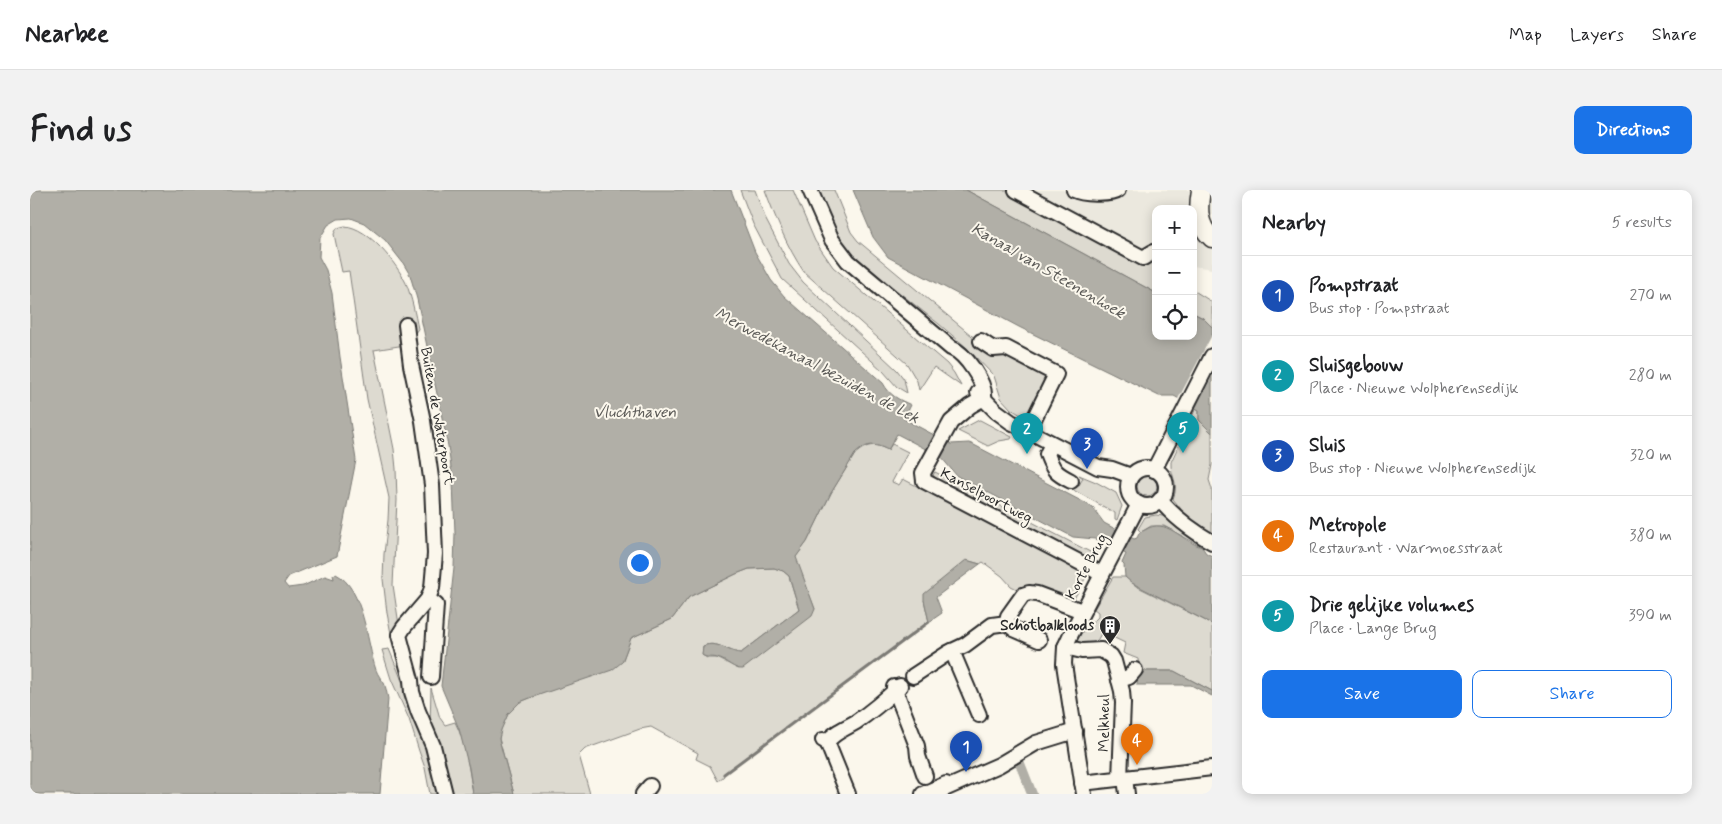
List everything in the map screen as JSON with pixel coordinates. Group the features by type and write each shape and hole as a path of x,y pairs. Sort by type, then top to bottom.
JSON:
{"main road":[{"path":"1191,205 1194,190"},
{"path":"1202,190 1199,216 1203,229 1212,238"},
{"path":"1197,234 1212,251"}],"street":[{"path":"810,190 832,240 848,261 951,348 962,355 972,367 984,391 984,398 1004,417 1098,467 1102,473 1129,481"},
{"path":"1016,190 1143,258 1152,252"},
{"path":"1074,190 1109,193 1118,190"},
{"path":"1208,190 1212,192"},
{"name":"Buiten de Waterpoort","path":"406,325 411,365 423,420 434,505 436,554 432,588 428,599 399,635 411,680 412,692 433,746 445,794"},
{"path":"981,341 992,349 1006,348 1056,374 1028,431"},
{"path":"1154,470 1212,356"},
{"name":"Kanselpoortweg","path":"984,398 956,417 949,426 922,475 923,479 927,484 1102,574"},
{"path":"1052,444 1047,454 1052,468 1071,481"},
{"path":"1149,468 1154,470 1161,475 1165,483 1164,492 1160,500 1150,505 1139,504 1131,497 1129,481 1140,469 1149,468"},
{"path":"1160,500 1171,512 1200,536 1212,542"},
{"name":"Korte Brug","path":"1065,647 1139,504"},
{"path":"1007,623 1008,616 1023,595 1032,592 1082,611"},
{"path":"428,599 436,605 431,677"},
{"path":"913,676 952,651 965,645 992,624 1007,623 1014,630 1039,640"},
{"path":"1065,647 1064,664 1083,789 1123,779 1212,768"},
{"name":"Melkheul","path":"1065,647 1082,651 1104,651 1113,658 1123,702 1123,779 1127,794"},
{"path":"952,651 979,715"},
{"path":"1118,678 1129,677 1135,670"},
{"path":"848,794 825,741 830,736 855,723 896,688 917,746 918,756 929,788 969,778 999,765 1036,743 1075,731"},
{"path":"963,794 962,786 969,778"},
{"path":"947,794 956,791 963,794"}],"shaded area":[{"path":"740,190 755,190 766,220 789,264 803,282 897,370 904,379 907,393 897,387 883,371 782,279 753,224"},
{"path":"765,190 793,190 815,241 833,267 947,364 961,386 934,367 919,390 917,381 907,364 804,272 787,243"},
{"path":"816,190 834,190 851,232 858,241 989,350 1004,351 1054,374 1031,421 1011,409 1001,398 994,376 966,347 849,253 834,231"},
{"path":"966,190 1009,190 1144,266 1152,257 1152,291"},
{"path":"1020,190 1212,190 1212,269 1197,267 1197,205 1152,205 1152,256"},
{"path":"345,226 354,228 372,240 396,266 406,283 418,329 405,345 374,350 394,449 396,469 397,500 393,585 399,625 392,639 383,579 389,498 367,399 349,271 342,272 334,234 337,228"},
{"path":"1197,293 1212,302 1212,327 1197,315"},
{"path":"1196,408 1199,410 1199,420 1212,433 1212,465 1209,480 1212,489 1212,531 1210,535 1179,512 1181,509 1173,499 1176,488 1171,462"},
{"path":"979,420 1012,437 1011,439 999,441 988,446 958,431"},
{"path":"892,444 908,452 892,482 899,485 903,479 1084,572 1086,577 1071,604 1019,590 1011,586 1002,576 983,562 980,564 966,560 924,600 929,622 723,774 724,776 718,781 710,766 696,759 698,753 651,727 640,729 585,749 579,755 590,794 514,794 499,739 501,729 508,714 520,702 622,662 631,638 672,619 689,597 749,569 774,568 783,571 789,576 799,609 741,653 713,644 703,646 702,655 707,658 717,658 739,669 815,609 795,558 807,542 831,493 855,454 867,446 879,446 888,450"},
{"path":"935,472 1092,553 1094,551 1098,556 1094,559 1085,556 947,483 939,482 933,475"},
{"path":"1079,475 1116,493 1122,506 1117,520 1115,519 1115,513 1066,486 1068,483 1078,487 1083,478"},
{"path":"1147,476 1154,479 1157,486 1154,493 1147,496 1140,493 1137,486 1140,479"},
{"path":"1163,516 1168,520 1170,519 1204,543 1202,547 1164,526 1151,526 1141,532 1138,529 1145,517"},
{"path":"1113,577 1125,577 1136,586 1212,624 1212,691 1174,671 1139,671 1138,659 1123,653 1125,643 1102,632 1094,646 1079,645 1077,641 1088,621 1094,621 1098,617 1098,612 1094,609"},
{"path":"389,649 422,730 441,794 430,794 425,768 409,719 391,679 382,650"},
{"path":"431,688 440,718 445,725 455,722 459,730 467,757 473,794 450,794 430,726"}],"water":[{"path":"30,190 731,190 755,252 771,280 784,296 883,383 892,394 911,405 904,419 951,444 969,443 974,445 1087,504 1093,508 1104,523 1134,539 1142,531 1160,526 1174,531 1202,547 1206,553 1212,556 1212,624 1132,583 1125,577 1124,565 1122,563 1126,554 1095,539 1073,537 957,476 941,457 897,434 888,450 871,445 855,454 831,493 807,542 796,557 815,609 812,616 743,669 740,669 721,659 702,655 703,646 713,644 741,653 799,609 789,576 783,571 774,568 749,569 689,597 672,619 631,638 622,662 612,670 520,702 508,714 499,739 514,794 473,794 469,768 459,729 441,686 454,568 453,482 448,446 417,299 410,275 385,240 364,223 351,218 338,219 328,225 320,238 319,257 326,270 332,293 356,460 337,556 289,576 284,583 288,588 303,586 325,576 334,579 333,575 336,574 353,591 359,604 376,670 385,685 388,699 380,794 30,794"},
{"name":"Kanaal van Steenenhoek","path":"853,190 966,190 1152,291 1152,340 1197,340 1197,315 1203,318 1212,327 1212,433 1199,420 1199,410 1174,396 1159,396 1019,327 888,257 873,237"},
{"path":"966,560 980,564 936,597 942,613 929,622 924,594"},
{"path":"1174,671 1212,691 1212,696 1191,685 1137,685 1138,672"}],"pier":[{"path":"1212,335 1212,376 1194,410 1177,401"}],"waterway":[{"path":"724,774 929,622"},
{"path":"1019,761 1032,794"}],"place":[{"name":"Drie gelijke volumes","path":"1183,453"},
{"name":"Sluisgebouw","path":"1027,454"},
{"name":"Sluis","path":"1087,469"},
{"name":"Schotbalkloods","path":"1110,645"},
{"name":"Metropole","path":"1137,765"},
{"name":"Pompstraat","path":"966,772"}],"water label":[{"name":"Merwedekanaal bezuiden de Lek","path":"817,366"},
{"name":"Vluchthaven","path":"635,412"}]}
